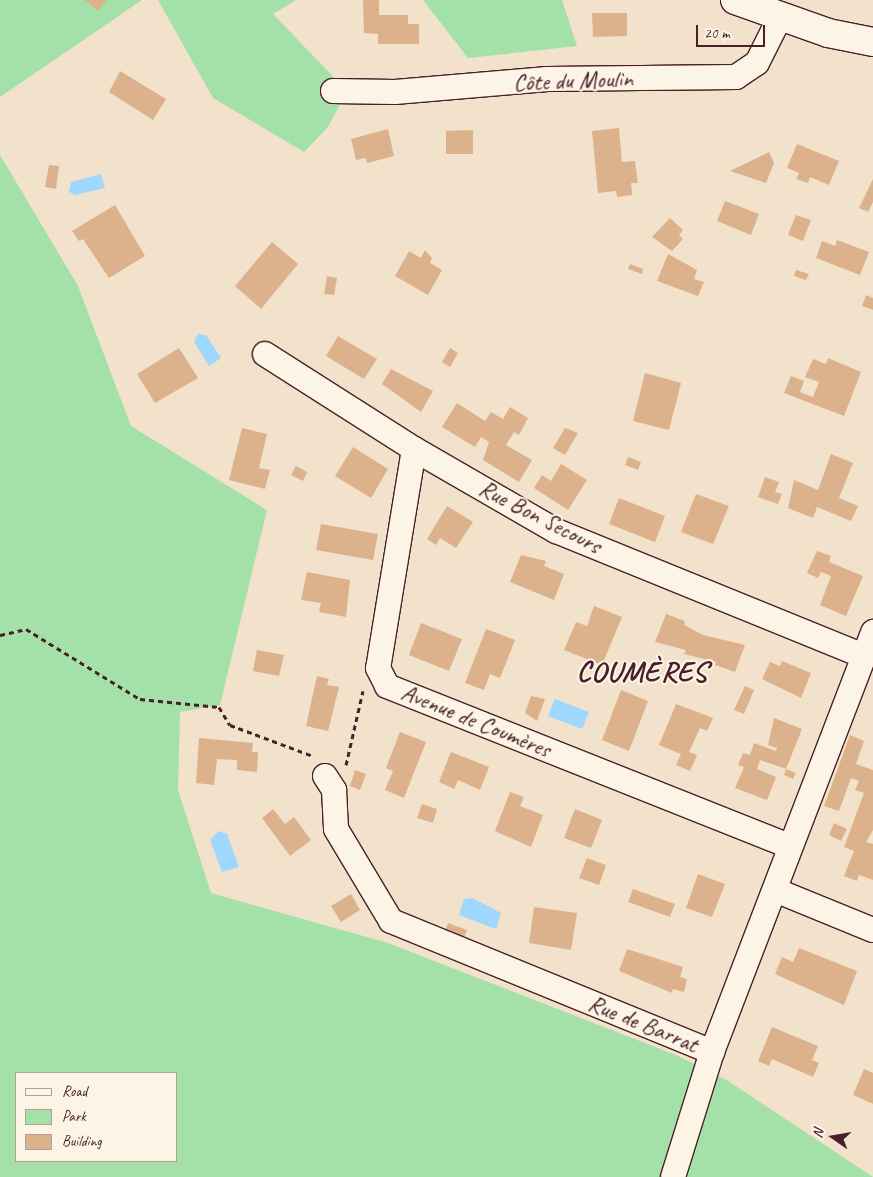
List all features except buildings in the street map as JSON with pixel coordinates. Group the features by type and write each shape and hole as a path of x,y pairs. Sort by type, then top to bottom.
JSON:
{"main road":[{"path":"735,0 780,17 873,42"}],"street":[{"name":"Côte du Moulin","path":"333,91 395,92 547,80 736,77 757,63 780,17"},
{"name":"Rue Bon Secours","path":"264,354 414,449 556,531 862,655"},
{"name":"Avenue de Coumères","path":"414,449 378,668 387,686 790,846"},
{"name":"Rue de Barrat","path":"330,783 336,829 392,921 712,1052 775,890 862,655 873,632"},
{"path":"775,890 873,930"},
{"path":"673,1177 712,1052"}],"path":[{"path":"0,635 26,629 140,699 219,707 230,725 325,761 330,783 344,776 364,687 381,676"}],"green space":[{"path":"0,0 142,0 0,97"},
{"path":"158,0 296,0 273,14 347,91 328,127 304,152 213,98"},
{"path":"423,0 562,0 577,46 468,58"},
{"path":"0,155 78,286 131,426 267,510 220,705 180,712 178,790 211,893 388,943 676,1055 728,1081 873,1177 0,1177"}],"water":[{"path":"101,174 105,188 75,195 69,192 71,182"},
{"path":"198,334 206,335 221,358 209,366 194,342"},
{"path":"555,699 589,712 582,729 548,716"},
{"path":"219,831 227,834 239,867 222,872 210,840"},
{"path":"472,898 501,913 496,929 459,915 464,899"}],"district":[{"name":"COUMÈRES","path":"642,672"}]}
